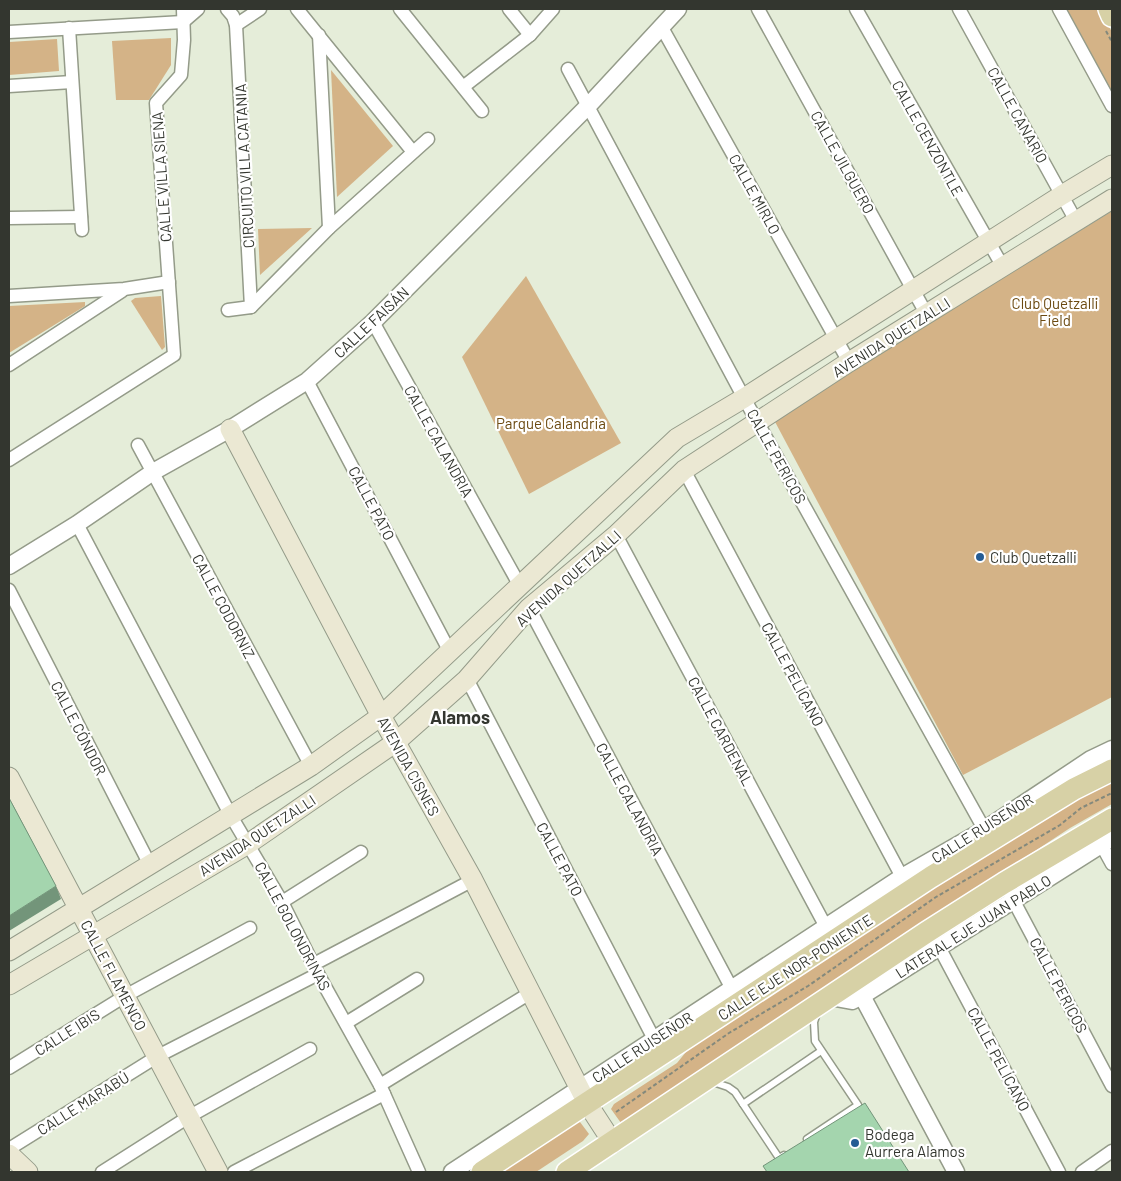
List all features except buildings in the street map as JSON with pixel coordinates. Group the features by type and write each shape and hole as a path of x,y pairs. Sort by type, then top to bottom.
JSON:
{"main road":[{"path":"1109,9 1112,16"},
{"name":"AVENIDA QUETZALLI","path":"9,951 311,766 381,716 677,438 744,398 1112,165"},
{"name":"AVENIDA QUETZALLI","path":"9,985 248,844 396,742 467,679 529,608 616,535 684,470 849,362 1112,199"},
{"name":"AVENIDA CISNES","path":"230,429 381,716 473,880 584,1095 613,1143"},
{"name":"CALLE EJE NOR-PONIENTE","path":"482,1172 584,1095 931,877 987,835 1112,770"},
{"name":"CALLE FLAMENCO","path":"9,778 78,910 94,935 218,1172"},
{"path":"567,1172 825,1000 1009,891 1112,819"},
{"path":"9,1154 28,1172"}],"street":[{"name":"CALLE VILLA SIENA","path":"9,460 174,355 156,103 181,75 183,9"},
{"path":"9,32 183,22 198,9"},
{"name":"CIRCUITO VILLA CATANIA","path":"227,9 233,16 236,25 251,307"},
{"path":"236,25 244,12 260,9"},
{"path":"297,9 413,152"},
{"path":"400,9 482,111"},
{"path":"509,9 530,35"},
{"path":"463,87 530,35 553,9"},
{"name":"CALLE FAISÁN","path":"9,566 77,524 153,472 230,429 307,381 373,322 589,105 678,9"},
{"name":"CALLE JILGUERO","path":"758,9 927,315"},
{"name":"CALLE CENZONTLE","path":"856,9 1003,267"},
{"name":"CALLE CANARIO","path":"960,9 1076,221"},
{"path":"1058,9 1112,106"},
{"name":"CALLE MIRLO","path":"661,26 849,362"},
{"path":"69,28 82,230"},
{"path":"319,35 330,228"},
{"name":"CALLE PERICOS","path":"568,69 589,105 744,398 987,835"},
{"path":"9,86 72,82"},
{"path":"228,310 251,307 330,228 428,139"},
{"path":"9,218 81,217"},
{"path":"9,296 124,289 169,282"},
{"path":"9,365 124,289"},
{"name":"CALLE CALANDRIA","path":"373,322 520,586"},
{"name":"CALLE PATO","path":"307,381 450,652"},
{"name":"CALLE CODORNIZ","path":"138,445 311,766"},
{"name":"CALLE PELÍCANO","path":"684,470 902,877"},
{"name":"CALLE GOLONDRINAS","path":"77,524 231,816 282,902 316,969 382,1089 419,1172"},
{"name":"CALLE CARDENAL","path":"616,535 826,927"},
{"name":"CALLE CÓNDOR","path":"9,590 150,865"},
{"name":"CALLE CALANDRIA","path":"529,608 732,989"},
{"name":"CALLE PATO","path":"467,679 654,1039"},
{"name":"CALLE RUISEÑOR","path":"452,1172 584,1095 654,1039 902,877 987,835 1092,759 1112,749"},
{"path":"1107,841 1112,864"},
{"name":"LATERAL EJE JUAN PABLO","path":"825,1000 852,1001 862,996 939,947 1009,891 1107,841"},
{"path":"282,902 361,852"},
{"name":"CALLE MARABÚ","path":"9,1149 158,1056 473,880"},
{"name":"CALLE PERICOS","path":"1009,891 1112,1086"},
{"name":"CALLE IBIS","path":"9,1068 126,996 250,928"},
{"name":"CALLE PELÍCANO","path":"939,947 1059,1172"},
{"path":"346,1024 417,979"},
{"path":"234,1172 382,1089 530,993"},
{"path":"862,996 956,1172"},
{"path":"102,1172 190,1116 310,1049"},
{"path":"1082,1172 1112,1151"}],"lane":[{"path":"801,1143 858,1105 814,1041 814,1022 825,1000"},
{"path":"743,1104 821,1051"},
{"path":"707,1080 728,1087 743,1104 779,1158 794,1148"}],"path":[{"path":"616,1112 728,1033 808,986 936,897 1060,825 1081,808 1112,792"}],"green space":[{"path":"1061,9 1099,9 1112,32 1112,107"},
{"path":"171,38 171,65 149,100 116,100 112,41"},
{"path":"57,39 59,71 9,75 9,42"},
{"path":"331,70 393,146 337,197"},
{"name":"Club Quetzalli","path":"1112,211 1112,697 963,775 773,418"},
{"path":"312,228 260,275 258,229"},
{"name":"Parque Calandria","path":"526,276 621,443 529,494 462,357"},
{"path":"161,296 165,347 162,350 131,301 135,298"},
{"path":"85,302 85,306 9,353 9,306"},
{"path":"1112,777 1112,804 1070,828 621,1123 611,1109 614,1104 677,1063 690,1047 944,881"},
{"path":"580,1122 589,1134 583,1141 536,1172 496,1172 575,1123"}],"place":[{"name":"Club Quetzalli","path":"980,557"},
{"name":"Bodega Aurrera Alamos","path":"855,1143"}],"district":[{"name":"Alamos","path":"460,717"}],"park label":[{"name":"Club Quetzalli Field","path":"1055,312"}]}
